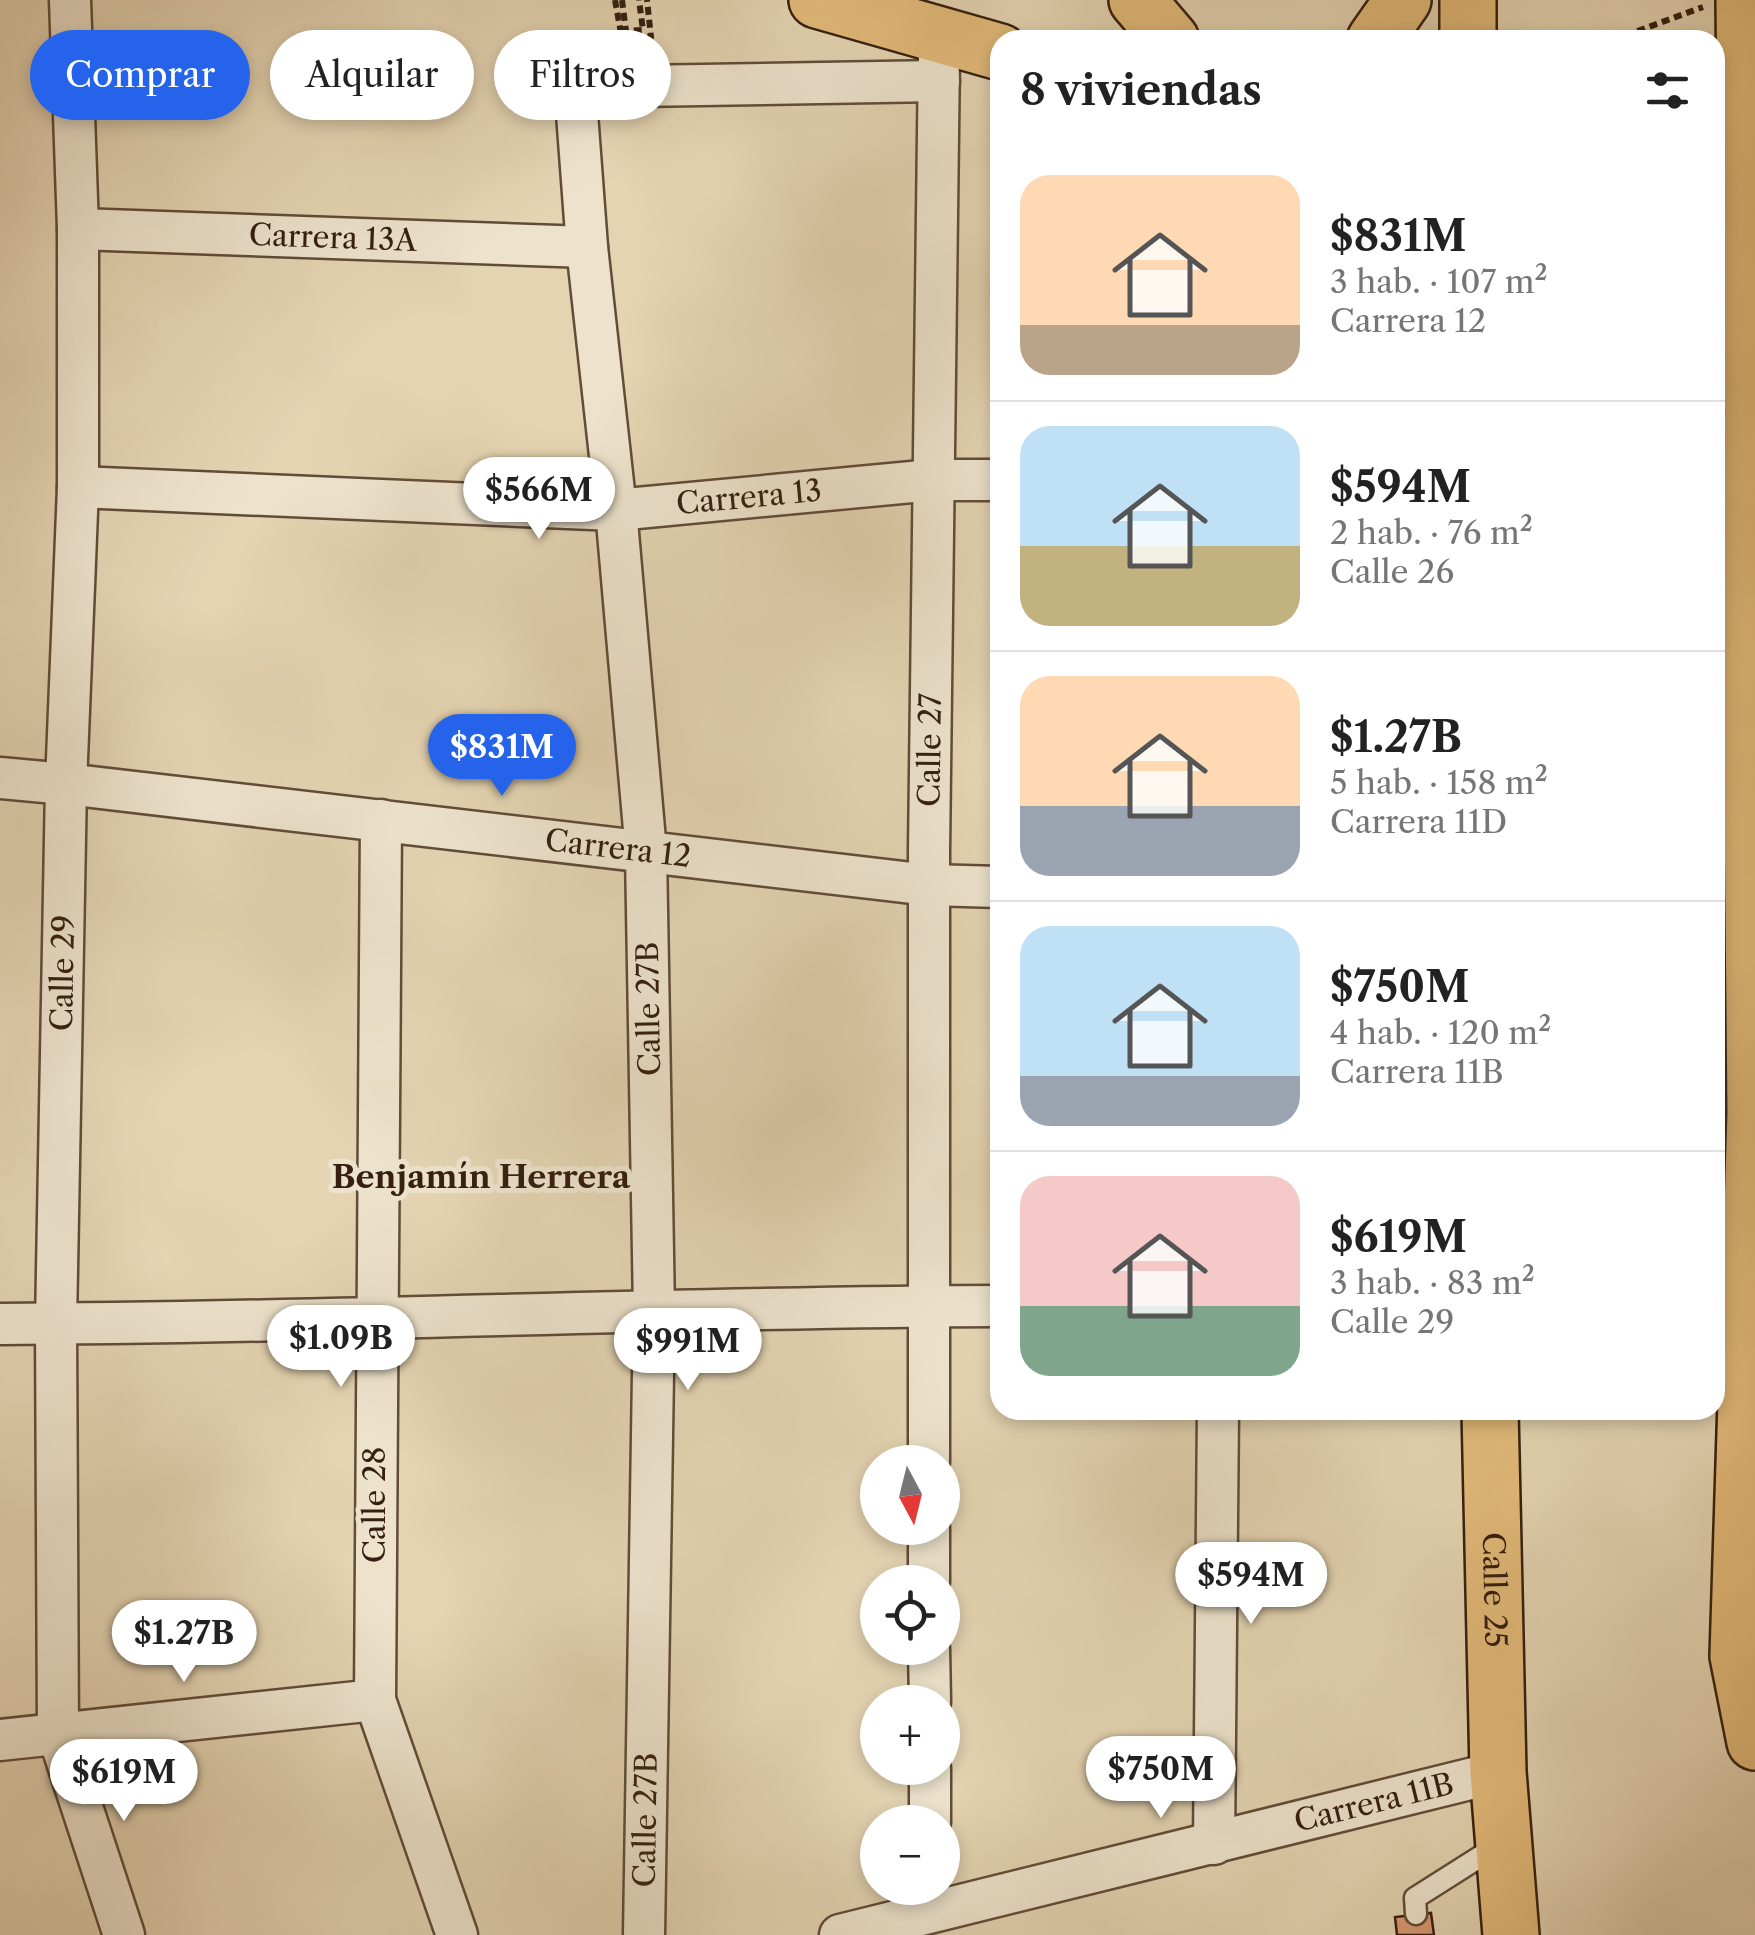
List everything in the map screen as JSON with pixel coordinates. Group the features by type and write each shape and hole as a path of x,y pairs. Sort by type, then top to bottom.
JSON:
{"main road":[{"path":"817,0 939,58 990,53"},
{"path":"1138,0 1163,30"},
{"path":"1383,30 1403,0"},
{"path":"1468,0 1468,30"},
{"path":"1724,3 1749,92 1755,1113 1738,1656 1755,1742"},
{"name":"Calle 25","path":"1490,1420 1498,1772 1510,1935"}],"street":[{"name":"Calle 29","path":"70,0 78,229 78,487 66,784 56,1324 58,1734 124,1935"},
{"name":"Calle 27B","path":"644,1935 654,1312 646,852 575,87 939,58"},
{"name":"Calle 27","path":"929,1445 929,884 939,58"},
{"name":"Carrera 13A","path":"78,229 587,247"},
{"name":"Carrera 13","path":"78,487 616,510 933,480 990,480"},
{"name":"Carrera 12","path":"0,778 929,884 990,886"},
{"name":"Calle 28","path":"381,820 375,1700 457,1935"},
{"path":"0,1324 990,1306"},
{"path":"1214,1844 1218,1420"},
{"path":"0,1740 375,1700"},
{"name":"Carrera 11B","path":"840,1935 1498,1772"}],"lane":[{"path":"1416,1914 1415,1898 1504,1842"}],"path":[{"path":"618,0 622,39 652,36 648,0"},
{"path":"618,0 626,31 644,30 640,4"},
{"path":"1643,30 1724,3"}],"building":[{"path":"1431,1913 1434,1935 1397,1935 1395,1917"}],"district":[{"name":"Benjamín Herrera","path":"481,1177"}]}
